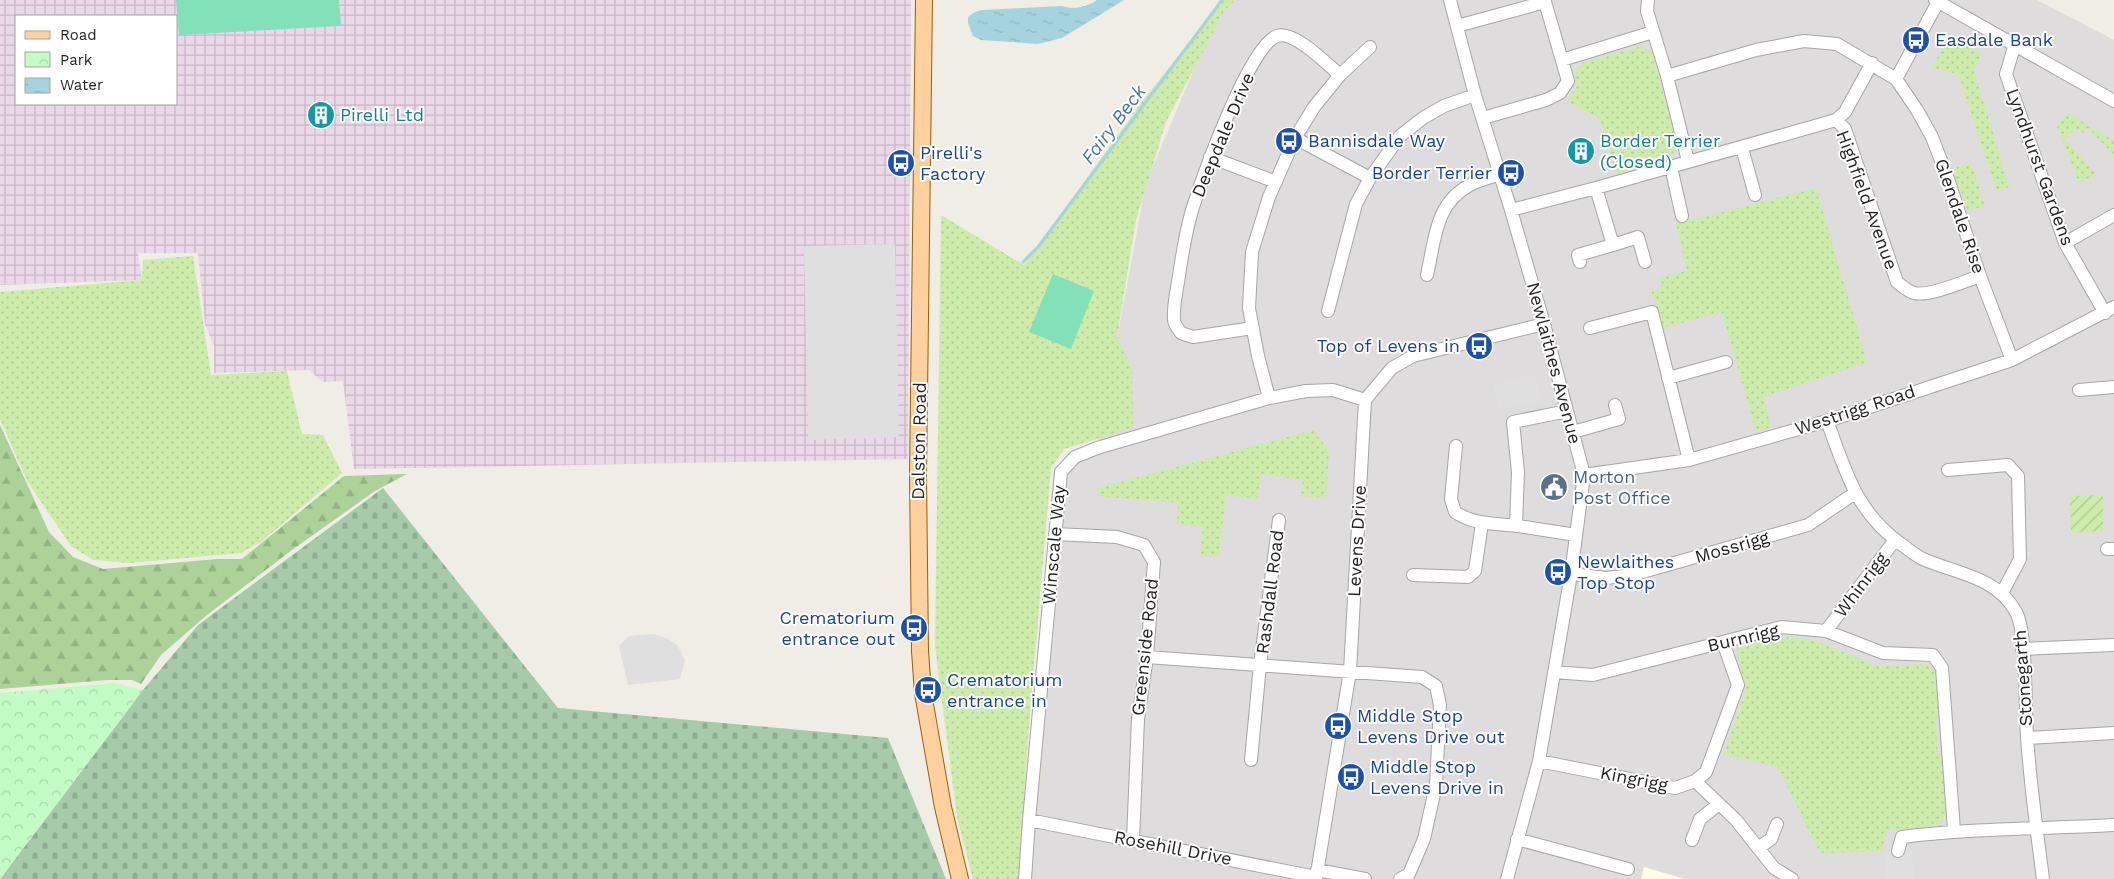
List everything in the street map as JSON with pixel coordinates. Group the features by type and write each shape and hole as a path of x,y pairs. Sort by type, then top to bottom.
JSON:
{"main road":[{"name":"Dalston Road","path":"924,0 918,475 920,651 923,693 943,807 960,879"}],"street":[{"name":"Newlaithes Avenue","path":"1450,0 1475,95 1544,324 1584,475 1571,574 1539,760 1507,879"},
{"path":"1648,0 1647,11 1667,76 1688,161"},
{"path":"1667,76 1756,50 1804,40 1837,44 1872,63 1896,79 1936,1 2114,101"},
{"path":"1457,26 1545,2 1568,81 1560,93 1546,100 1483,118"},
{"path":"1562,60 1653,32"},
{"name":"Deepdale Drive","path":"1253,328 1193,337 1180,333 1174,322 1184,245 1192,209 1210,157 1240,89 1256,57 1266,43 1278,36 1291,36 1340,74"},
{"name":"Lyndhurst Gardens","path":"2015,44 2006,74 2065,243 2109,310"},
{"path":"1269,398 1258,356 1250,308 1252,252 1276,182 1295,138 1314,107 1340,74 1370,47"},
{"path":"1511,210 1742,148 1836,120 1845,112 1872,63"},
{"name":"Glendale Rise","path":"1896,79 1932,137 1980,276 2012,360"},
{"path":"1328,311 1356,204 1370,178 1400,136 1423,118 1444,106 1475,95"},
{"name":"Highfield Avenue","path":"1836,120 1844,129 1897,282 1916,294 1942,290 1980,276"},
{"path":"1295,138 1370,178"},
{"path":"1742,148 1755,195"},
{"path":"1210,157 1276,182"},
{"path":"1671,167 1682,216"},
{"path":"1427,274 1440,215 1452,198 1470,184 1499,174"},
{"path":"1596,188 1613,244"},
{"path":"2065,243 2114,215"},
{"path":"1580,262 1578,255 1638,237 1646,262"},
{"name":"Westrigg Road","path":"1584,475 1689,460 1826,421 2012,360 2109,310"},
{"path":"1604,339 1595,327 1652,312 1689,460"},
{"path":"1366,400 1392,368 1413,356 1544,324"},
{"path":"1668,378 1726,362"},
{"path":"2079,390 2114,387"},
{"name":"Winscale Way","path":"1025,879 1061,472 1075,457 1097,448 1269,398 1306,391 1332,390 1366,400"},
{"name":"Levens Drive","path":"1317,875 1350,671 1366,400"},
{"path":"1573,432 1619,419 1615,405"},
{"path":"1516,526 1518,472 1513,422 1567,411"},
{"name":"Stonegarth","path":"1826,421 1854,493 1870,516 1895,540 1922,559 1980,578 2002,593 2016,613 2022,634 2027,738 2042,879"},
{"path":"1456,446 1451,499 1455,512 1464,518 1482,523 1576,535"},
{"path":"1948,470 2008,465 2018,476 2020,559 2002,593"},
{"name":"Mossrigg","path":"1571,574 1606,578 1632,575 1651,570 1808,525 1854,493"},
{"name":"Rashdall Road","path":"1251,760 1260,665 1279,520"},
{"path":"1413,575 1468,577 1475,571 1482,523"},
{"name":"Greenside Road","path":"1055,534 1117,537 1144,545 1154,562 1147,656 1138,719 1133,840"},
{"name":"Whinrigg","path":"1826,631 1895,540"},
{"name":"Burnrigg","path":"1554,672 1593,675 1782,627 1826,631 1883,653 1933,655 1942,668 1954,830"},
{"name":"Kingrigg","path":"1539,760 1675,788 1695,781 1706,772 1738,685 1723,642"},
{"path":"2022,649 2114,645"},
{"name":"Rashdall Road","path":"1147,656 1422,677 1436,686 1440,704 1436,785 1424,840 1409,874 1400,879"},
{"name":"Stonegarth","path":"2027,738 2114,733"},
{"path":"1695,781 1736,820 1774,868 1792,879"},
{"path":"1692,840 1700,818 1719,804"},
{"name":"Rosehill Drive","path":"1029,820 1317,875 1365,879"},
{"path":"1758,848 1771,838 1777,824"},
{"path":"1898,851 1902,837 1954,830 2036,829 2114,825"},
{"path":"1517,839 1628,869"}],"shaded area":[{"path":"0,0 911,0 908,459 354,469 343,381 323,382 309,370 214,373 214,346 205,324 198,253 138,253 142,280 0,285"},
{"path":"1234,0 2037,0 2114,40 2114,879 1020,879 1054,467 1097,446 1146,183 1213,24"},
{"path":"895,244 899,437 808,440 804,246"},
{"path":"1534,374 1543,401 1499,410 1493,386"},
{"path":"654,634 668,639 677,645 685,660 680,679 628,685 619,646 629,636"},
{"path":"1912,850 1914,879 1886,879 1885,852"},
{"path":"1644,867 1685,879 1641,879"}],"green space":[{"path":"176,0 339,0 341,26 179,35"},
{"path":"1223,0 1235,0 1224,11 1166,122 1136,220 1117,337 1132,368 1133,428 1064,449 1051,468 1028,738 1019,879 973,879 957,817 935,646 941,215 1024,265 1144,99"},
{"path":"1949,36 1982,54 1974,70 2009,187 1997,192 1958,74 1932,68"},
{"path":"1642,46 1652,52 1678,147 1669,158 1616,173 1599,118 1567,101 1576,88 1573,75 1583,63"},
{"path":"2068,113 2114,141 2114,155 2088,128 2083,133 2076,128 2065,139 2096,174 2079,183 2057,126"},
{"path":"1971,163 1985,206 1968,211 1952,169"},
{"path":"1816,188 1867,362 1763,397 1771,427 1756,432 1722,312 1663,328 1651,290 1663,288 1659,278 1687,271 1676,224"},
{"path":"193,256 211,375 287,371 302,434 323,435 342,473 261,542 241,553 130,563 93,560 71,546 27,481 0,419 0,292 142,280 143,260"},
{"path":"1053,274 1094,291 1071,349 1029,332"},
{"path":"0,425 49,532 73,557 103,569 218,559 242,559 344,476 407,474 375,491 292,550 207,615 161,655 141,684 132,680 107,680 0,689"},
{"path":"1314,430 1329,452 1326,498 1301,496 1303,480 1262,474 1257,499 1226,495 1219,556 1200,556 1203,527 1177,524 1178,503 1098,496 1098,488"},
{"path":"383,488 558,708 888,738 946,879 0,879 143,690 198,625"},
{"path":"2103,495 2103,531 2071,533 2070,496"},
{"path":"1787,637 1815,640 1876,666 1925,664 1936,672 1940,711 1936,719 1938,753 1943,757 1948,811 1943,821 1933,826 1888,830 1881,851 1820,853 1778,767 1724,754 1746,689 1736,649"},
{"path":"114,683 143,690 0,879 0,693"}],"water":[{"path":"1097,0 1124,0 1062,38 1038,44 981,40 973,36 968,23 968,17 982,10 1062,6 1076,8"}],"waterway":[{"name":"Fairy Beck","path":"1023,262 1038,247 1222,0"}],"place":[{"name":"Easdale Bank","path":"1916,40"},
{"name":"Pirelli Ltd","path":"321,115"},
{"name":"Bannisdale Way","path":"1289,141"},
{"name":"Border Terrier (Closed)","path":"1581,151"},
{"name":"Pirelli's Factory","path":"901,163"},
{"name":"Border Terrier","path":"1511,173"},
{"name":"Top of Levens in","path":"1479,346"},
{"name":"Morton Post Office","path":"1554,487"},
{"name":"Newlaithes Top Stop","path":"1558,572"},
{"name":"Crematorium entrance out","path":"914,628"},
{"name":"Crematorium entrance in","path":"928,690"},
{"name":"Middle Stop Levens Drive out","path":"1338,726"},
{"name":"Middle Stop Levens Drive in","path":"1351,777"}]}
